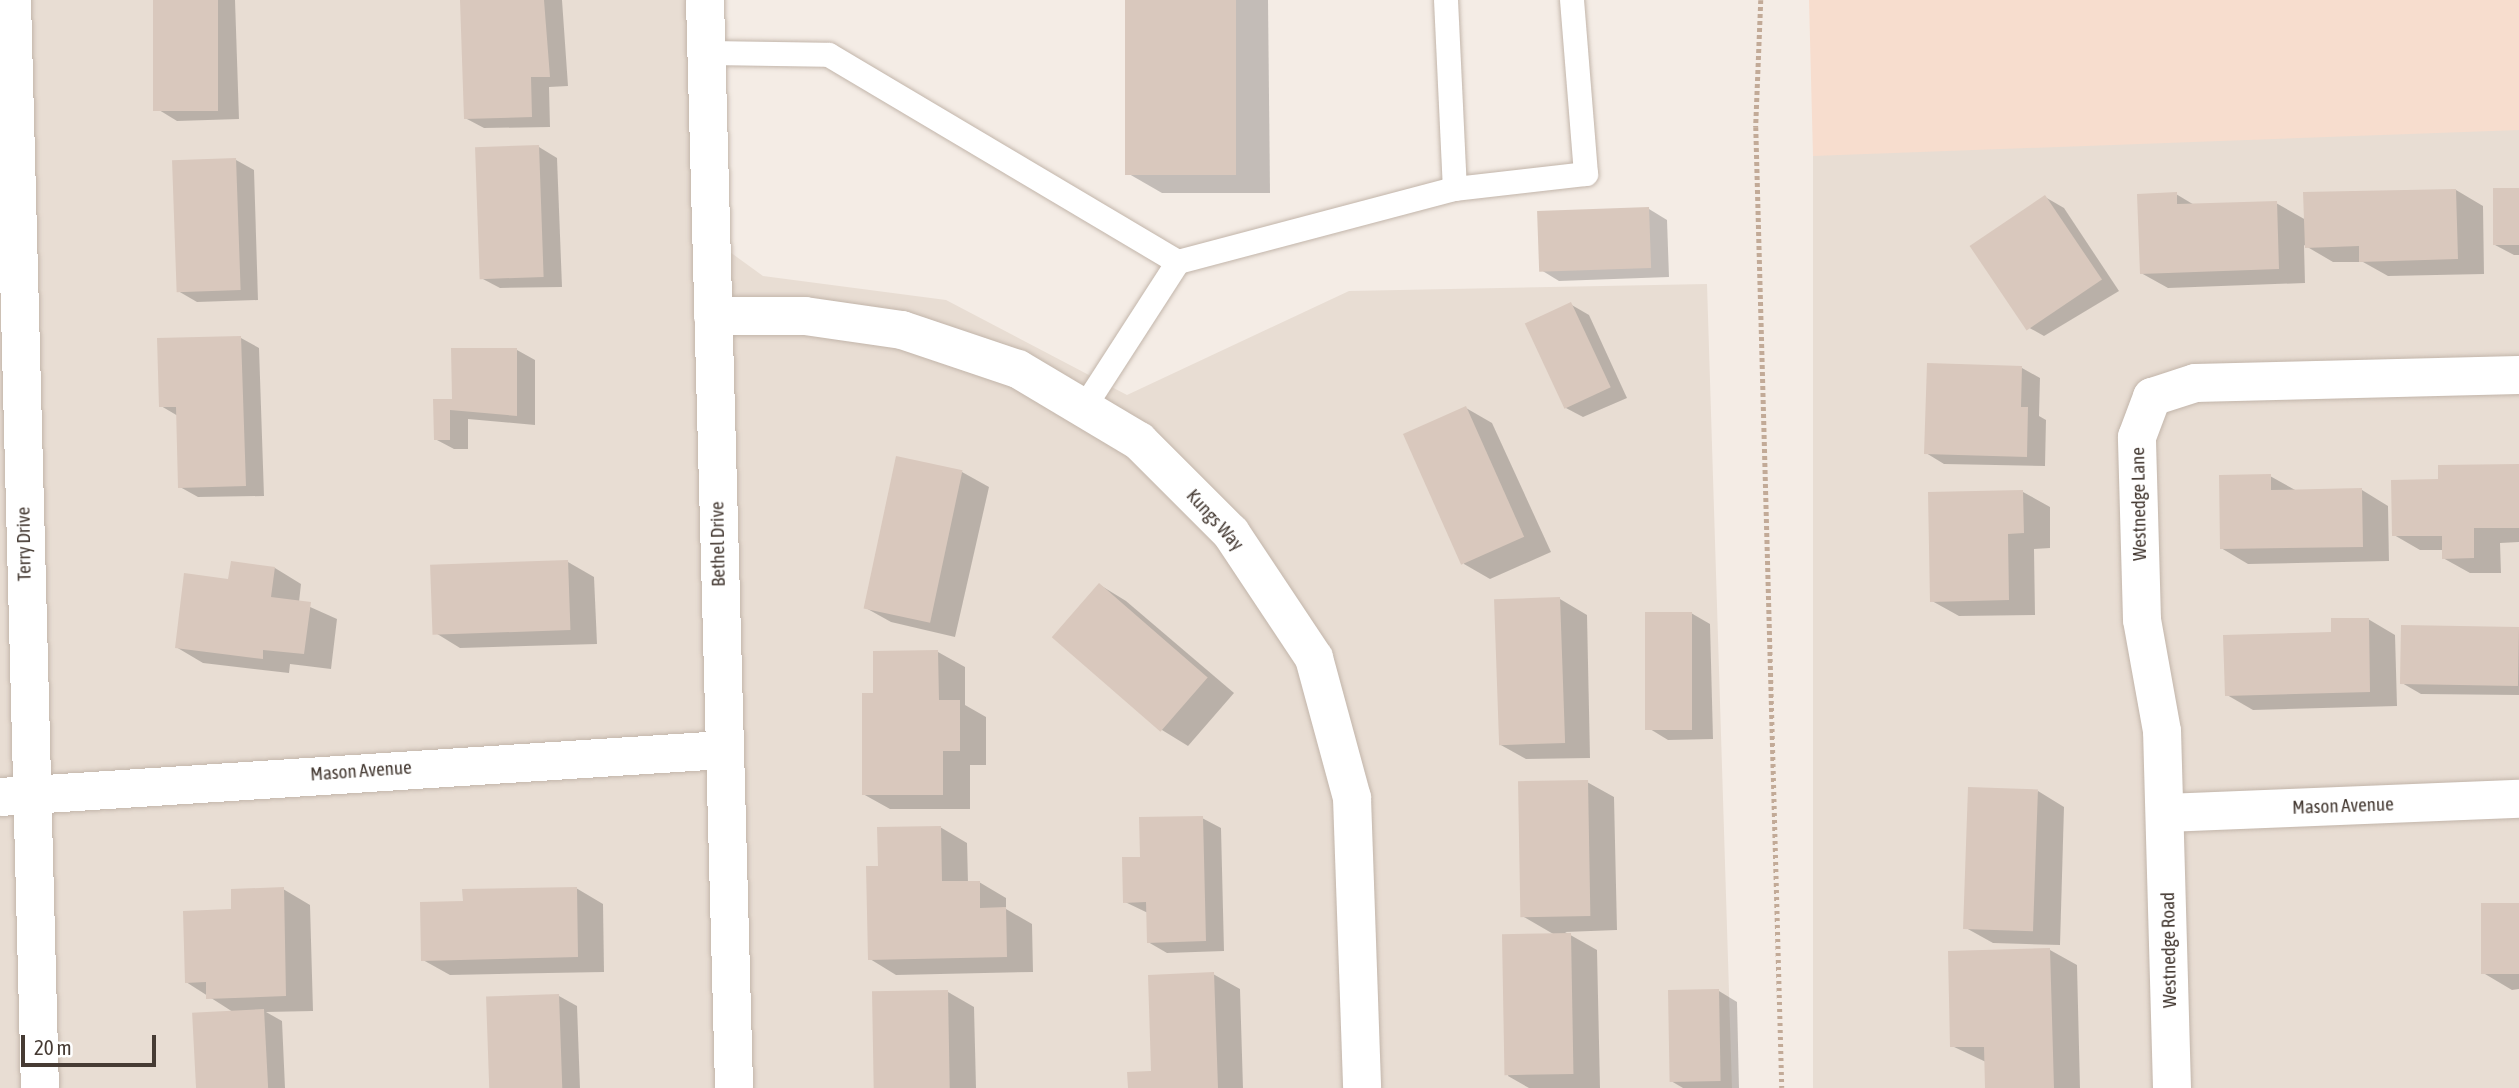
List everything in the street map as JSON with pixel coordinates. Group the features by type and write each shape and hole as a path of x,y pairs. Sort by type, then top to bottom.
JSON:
{"street":[{"name":"Terry Drive","path":"12,0 15,795 40,1088"},
{"name":"Bethel Drive","path":"705,0 734,1088"},
{"name":"Kungs Way","path":"713,316 805,316 902,330 1018,369 1139,441 1231,533 1314,658 1352,798 1362,1088"},
{"name":"Westnedge Lane","path":"2166,813 2162,731 2142,620 2137,437 2152,397 2196,383 2519,375"},
{"name":"Mason Avenue","path":"15,795 723,750"},
{"name":"Mason Avenue","path":"2166,813 2519,799"},
{"name":"Westnedge Road","path":"2166,813 2172,1088"}],"lane":[{"path":"1446,0 1455,189"},
{"path":"1084,408 1178,261 1455,189 1586,174 1573,0"},
{"path":"706,53 830,55 1178,261"}],"path":[{"path":"1761,0 1756,127 1782,1088"}],"shaded area":[{"path":"0,0 716,0 723,247 763,276 946,300 1127,395 1349,291 1707,284 1732,1088 0,1088"},
{"path":"1809,0 2519,0 2519,130 1813,156"},
{"path":"1813,130 2519,130 2519,1088 1813,1088"}],"building":[{"path":"153,0 218,0 218,111 153,111"},
{"path":"460,0 544,0 550,77 531,77 532,117 464,119"},
{"path":"1125,0 1236,0 1236,175 1125,175"},
{"path":"539,145 544,277 480,279 475,147"},
{"path":"236,158 241,290 177,292 172,160"},
{"path":"2493,188 2519,188 2519,245 2493,245"},
{"path":"2456,189 2458,259 2359,262 2359,246 2305,248 2303,192"},
{"path":"2177,192 2177,204 2277,201 2279,269 2140,274 2137,194"},
{"path":"2045,195 2102,280 2027,330 1970,246"},
{"path":"1649,207 1651,268 1539,272 1537,211"},
{"path":"1571,302 1611,387 1565,409 1525,324"},
{"path":"241,336 246,486 178,488 176,407 159,407 157,338"},
{"path":"451,348 517,348 517,416 450,410 450,440 434,440 433,399 452,399"},
{"path":"1927,363 2022,366 2021,407 2028,407 2027,457 1924,454"},
{"path":"1466,406 1524,537 1461,565 1403,434"},
{"path":"896,456 963,470 930,623 864,609"},
{"path":"2519,464 2519,528 2474,528 2474,558 2442,559 2442,536 2392,536 2391,480 2438,479 2438,465"},
{"path":"2271,474 2271,490 2362,488 2363,547 2220,549 2219,475"},
{"path":"2023,490 2024,533 2008,534 2009,600 1930,602 1928,492"},
{"path":"568,560 570,630 433,635 430,565"},
{"path":"231,561 275,567 271,597 311,602 304,654 263,650 263,659 175,648 184,573 228,579"},
{"path":"1099,583 1208,677 1160,732 1052,637"},
{"path":"1560,597 1565,743 1499,745 1494,599"},
{"path":"1645,612 1692,612 1692,730 1645,730"},
{"path":"2331,618 2369,618 2370,692 2225,696 2223,635 2331,632"},
{"path":"2401,625 2519,627 2518,686 2400,684"},
{"path":"938,650 939,700 960,700 960,751 943,751 943,795 862,795 862,693 873,693 873,651"},
{"path":"1588,780 1590,916 1520,917 1518,781"},
{"path":"1968,787 2038,789 2033,931 1963,929"},
{"path":"1203,816 1206,941 1147,943 1146,902 1123,903 1122,857 1140,857 1139,817"},
{"path":"941,826 942,881 980,881 980,908 1006,907 1007,957 868,960 866,866 878,866 877,827"},
{"path":"284,887 286,996 206,999 206,982 185,983 183,911 231,909 231,889"},
{"path":"577,887 578,957 421,961 420,902 463,901 462,889"},
{"path":"2481,903 2519,903 2519,974 2481,974"},
{"path":"1571,933 1573,1074 1504,1075 1502,934"},
{"path":"2050,948 2054,1088 1985,1088 1984,1047 1950,1047 1948,951"},
{"path":"1214,972 1218,1088 1128,1088 1127,1072 1151,1071 1148,975"},
{"path":"1719,989 1721,1081 1670,1082 1668,990"},
{"path":"948,990 950,1088 874,1088 872,991"},
{"path":"559,994 562,1088 489,1088 486,997"},
{"path":"264,1009 268,1088 196,1088 192,1013"}]}
